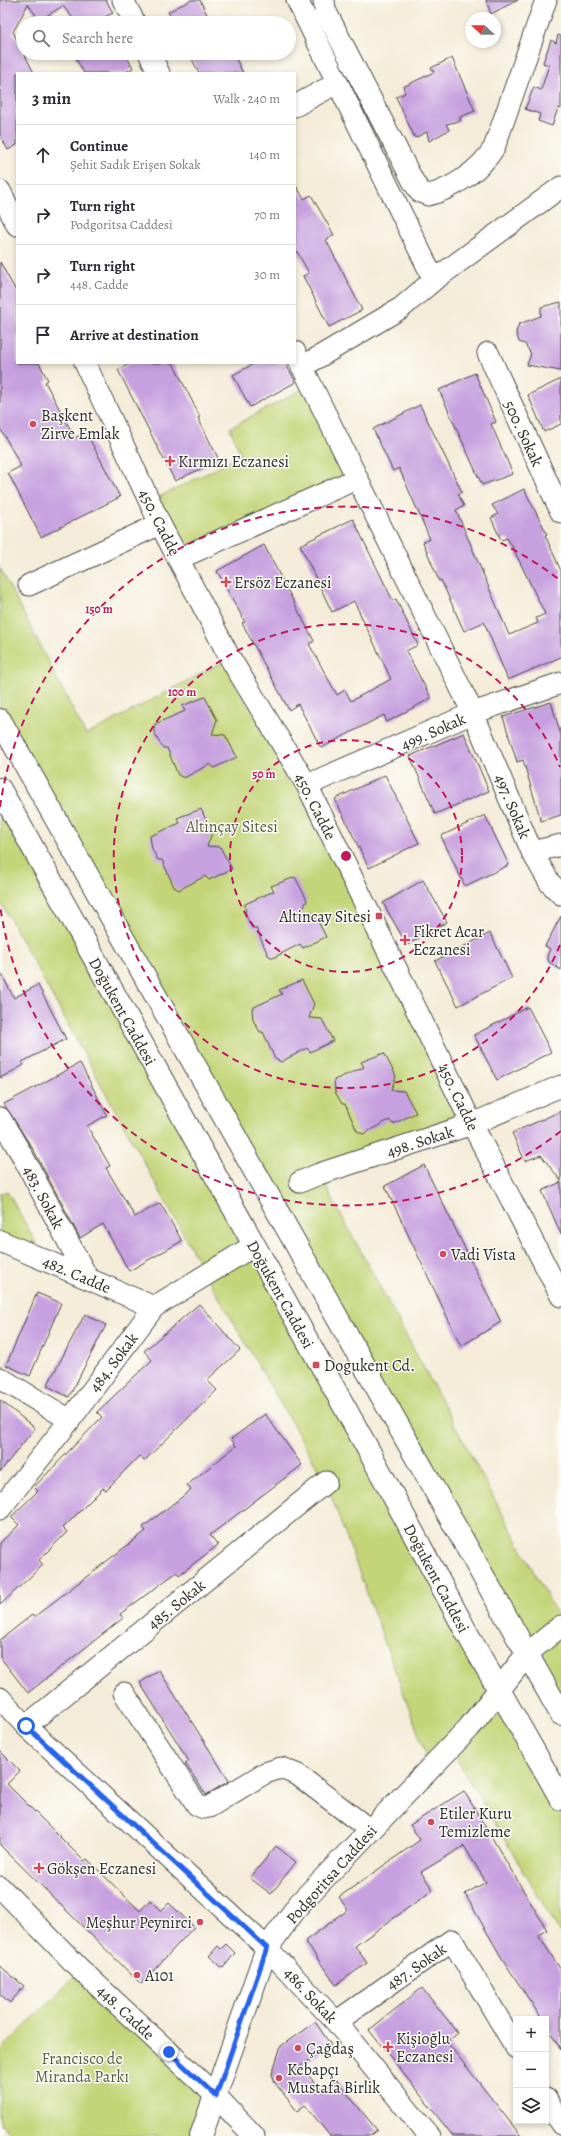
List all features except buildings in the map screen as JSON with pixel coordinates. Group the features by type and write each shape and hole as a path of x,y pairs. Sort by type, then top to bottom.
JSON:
{"main road":[{"path":"0,720 528,1653 561,1714"},
{"name":"Doğukent Caddesi","path":"0,789 253,1246 369,1450 468,1635 561,1800"},
{"name":"Podgoritsa Caddesi","path":"201,2136 267,1948 300,1903 469,1728 528,1653"}],"street":[{"path":"123,0 131,16"},
{"path":"297,0 434,280"},
{"path":"324,0 325,10 418,188 413,205 401,212"},
{"path":"391,192 418,188 433,194 470,175 489,156 494,148 546,0"},
{"path":"153,60 159,72"},
{"path":"296,105 337,83"},
{"path":"299,360 401,308 434,280 561,187"},
{"path":"0,191 16,223"},
{"name":"500. Sokak","path":"488,353 561,512"},
{"name":"497. Sokak","path":"299,360 356,479 473,713 532,852 550,883 561,894"},
{"name":"450. Cadde","path":"85,364 160,524 230,658 307,785 472,1124 561,1296"},
{"path":"178,558 356,479"},
{"path":"29,585 160,524"},
{"name":"499. Sokak","path":"307,785 473,713 561,683"},
{"path":"532,852 561,845"},
{"name":"498. Sokak","path":"300,1182 319,1174 472,1124 561,1086"},
{"name":"483. Sokak","path":"0,1118 87,1277"},
{"name":"482. Cadde","path":"0,1241 154,1307"},
{"name":"484. Sokak","path":"0,1509 70,1420 154,1307 253,1246"},
{"path":"0,1378 70,1420"},
{"name":"485. Sokak","path":"26,1726 326,1482"},
{"path":"528,1653 561,1626"},
{"path":"124,1693 195,1804 199,1807 209,1807 265,1773 281,1768 298,1775 370,1830"},
{"name":"486. Sokak","path":"0,1698 26,1726 267,1948 336,2022 429,2136"},
{"name":"448. Cadde","path":"0,1887 81,1970 216,2096 254,2136"},
{"name":"487. Sokak","path":"336,2022 452,1940 513,2043"},
{"path":"549,2104 561,2124"}],"green space":[{"path":"312,384 356,479 178,559 149,502 241,456 230,428"},
{"name":"Altinçay Sitesi","path":"0,568 86,735 230,658 472,1124 319,1174 561,1622 561,1714 0,720"},
{"path":"0,789 561,1799 561,1934 450,1748 431,1768 326,1482 206,1275 0,901"},
{"path":"7,1191 44,1257 0,1239 0,1194"},
{"name":"Francisco de Miranda Parkı","path":"81,1970 216,2096 201,2136 14,2136 0,2125 0,2051"}],"place":[{"name":"Başkent Zirve Emlak","path":"33,424"},
{"name":"Kırmızı Eczanesi","path":"170,461"},
{"name":"Ersöz Eczanesi","path":"226,582"},
{"name":"Altincay Sitesi","path":"379,916"},
{"name":"Fikret Acar Eczanesi","path":"405,940"},
{"name":"Vadi Vista","path":"443,1254"},
{"name":"Dogukent Cd.","path":"316,1365"},
{"name":"Etiler Kuru Temizleme","path":"431,1822"},
{"name":"Gökşen Eczanesi","path":"39,1868"},
{"name":"Meşhur Peynirci","path":"200,1922"},
{"name":"A101","path":"137,1975"},
{"name":"Kişioğlu Eczanesi","path":"388,2047"},
{"name":"Çağdaş","path":"298,2048"},
{"name":"Kebapçı Mustafa Birlik","path":"279,2078"}],"route":[{"path":"26,1726 267,1948 216,2096 169,2052"}]}
